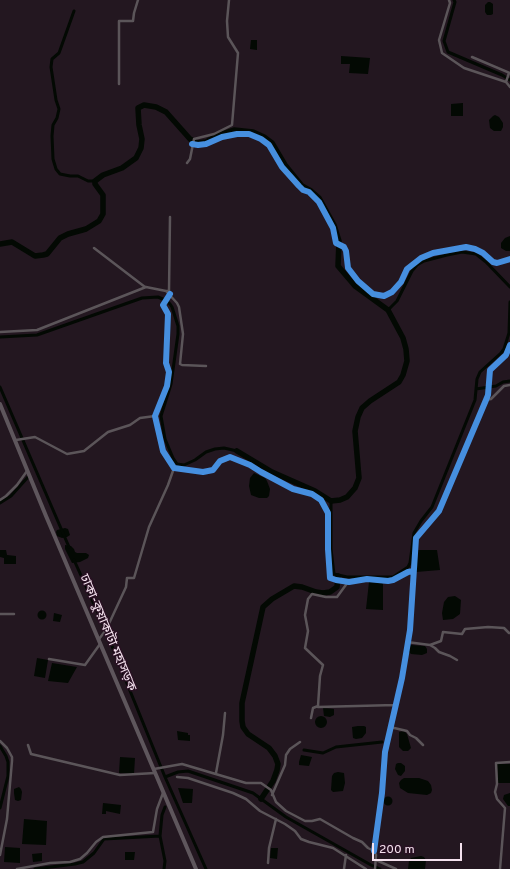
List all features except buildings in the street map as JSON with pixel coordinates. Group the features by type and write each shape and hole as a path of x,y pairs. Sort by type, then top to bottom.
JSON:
{"main road":[{"name":"ঢাকা-কুয়াকাটা মহাসড়ক","path":"0,404 196,869"}],"street":[{"path":"119,84 119,21 133,21 138,0"},
{"path":"187,163 191,155 194,139 214,134 232,125 238,53 228,37 227,21 229,0"},
{"path":"449,0 450,3 439,40 442,53 464,68 506,82 510,87"},
{"path":"472,57 510,73 506,82"},
{"path":"192,144 206,144 222,137 237,134 249,134 261,138 269,145 282,167 299,186 303,190 309,192 319,202 333,228 336,243 344,247 346,251 348,268 358,281 373,294 384,296 392,292 400,282 407,269 421,258 432,253 466,247 483,253 493,262 497,263 510,259"},
{"path":"166,291 169,291 170,217"},
{"path":"94,248 146,287 166,291 170,294 177,303 182,319 183,334 180,364 206,366"},
{"path":"0,332 37,330 146,287"},
{"path":"170,294 163,305 168,314 166,362 169,372 167,386 155,416 163,451 174,468 203,472 213,470 220,461 230,457 250,465 293,489 312,494 321,500 328,513 330,578 349,582 367,579 393,580 408,572 414,571"},
{"path":"375,869 376,860 374,851 382,793 385,752 402,678 410,630 416,538 439,511 488,395 490,370 506,355 510,345"},
{"path":"486,400 491,398 504,386 510,385"},
{"path":"16,440 35,437 67,454 84,451 108,432 130,424 140,418 155,416"},
{"path":"49,659 85,665 106,630 126,587 127,578 134,578 149,527 174,468"},
{"path":"0,500 18,485 28,471"},
{"path":"317,707 322,665 305,648 308,631 305,615 308,599 312,594 326,597 337,597 349,582"},
{"path":"0,614 14,614"},
{"path":"430,645 441,641 443,632 462,634 465,629 488,627 504,628 510,633"},
{"path":"407,642 430,645 439,652 457,660"},
{"path":"311,718 313,708 317,707 395,706"},
{"path":"216,773 226,713"},
{"path":"390,727 407,731 410,736 416,738 423,745"},
{"path":"0,741 7,748 12,761 8,819 0,855"},
{"path":"272,795 285,765 286,755 290,749 300,742"},
{"path":"28,746 31,754 120,775 154,771 182,764 246,782 261,783 270,790 280,807 292,815 305,821 320,819 362,842 374,851"},
{"path":"500,869 506,808 497,799 495,792 497,784 496,763 510,762"},
{"path":"177,777 188,778 233,792 246,799 260,811 296,831 301,839 333,848 366,869"},
{"path":"17,869 50,863 70,862 80,859 87,854 96,842 103,837 153,832 157,809 163,793"},
{"path":"268,863 269,848 276,819"},
{"path":"344,869 346,856"},
{"path":"376,860 396,869"}],"shaded area":[{"path":"488,2 493,4 493,14 491,15 487,15 485,12 485,5"},
{"path":"251,40 257,40 257,50 250,49"},
{"path":"341,56 370,58 368,74 349,73 350,64 341,64"},
{"path":"463,103 463,116 451,116 451,104"},
{"path":"495,115 499,117 503,123 501,131 494,131 490,128 489,120"},
{"path":"510,236 510,251 506,251 501,248 501,243 505,238"},
{"path":"254,473 265,478 267,481 270,489 269,496 267,498 259,498 251,495 249,486 250,478"},
{"path":"65,528 68,529 70,535 62,538 57,536 57,530"},
{"path":"65,545 71,546 77,553 86,553 89,555 88,558 80,562 72,563 65,549"},
{"path":"0,550 6,550 7,555 16,556 16,564 4,564 4,558 0,557"},
{"path":"418,550 437,550 440,570 416,572"},
{"path":"369,582 383,584 383,610 366,609"},
{"path":"455,596 461,600 460,614 453,619 443,620 442,613 444,602 448,597"},
{"path":"42,610 47,615 42,620 37,615"},
{"path":"54,613 62,615 60,622 53,621"},
{"path":"411,645 425,646 427,653 422,655 411,654 408,648"},
{"path":"37,658 48,660 45,678 34,676"},
{"path":"52,663 77,667 68,683 48,681"},
{"path":"323,708 334,709 334,715 330,717 324,716"},
{"path":"319,716 323,716 327,722 323,728 319,728 315,724 315,720"},
{"path":"352,727 366,727 366,733 362,738 356,739 353,738"},
{"path":"177,731 188,733 188,735 190,735 190,741 178,740"},
{"path":"404,731 407,734 411,748 408,751 403,751 399,747 399,732"},
{"path":"301,755 312,757 309,766 299,765"},
{"path":"120,757 135,758 134,774 119,773"},
{"path":"398,763 405,766 405,771 401,776 398,775 395,769 396,764"},
{"path":"497,764 510,764 510,783 498,783"},
{"path":"334,773 344,773 345,783 343,791 333,792 331,790 332,776"},
{"path":"404,778 419,778 428,781 431,785 431,793 427,795 408,793 400,788 399,783"},
{"path":"19,787 22,792 21,800 18,801 15,800 14,789"},
{"path":"178,788 193,789 192,803 183,803"},
{"path":"510,793 510,806 508,806 503,799 504,795"},
{"path":"388,796 393,801 388,806 383,801"},
{"path":"103,803 121,805 120,814 106,811 106,814 102,814"},
{"path":"24,819 47,821 46,845 22,844"},
{"path":"5,847 20,848 20,863 4,862"},
{"path":"271,848 278,848 277,859 270,858"},
{"path":"125,852 135,852 134,860 125,860"},
{"path":"42,853 42,861 33,862 32,854"},
{"path":"421,856 426,860 425,869 408,869 411,858"}],"waterway":[{"path":"454,0 455,2 444,41 448,52 502,75 510,80"},
{"path":"74,11 59,53 52,59 51,67 56,100 59,109 57,118 53,125 53,159 56,169 60,174 78,176 88,181 95,181"},
{"path":"0,244 12,242 35,256 43,255 47,254 60,238 86,229 99,221 103,214 103,195 95,184 95,181 103,175 122,168 136,158 141,148 142,139 138,108 144,105 156,107 166,112 190,139 197,143 206,142 216,136 234,130 253,132 272,143 285,165 302,186 319,198 334,225 339,241 338,266 355,286 388,310 403,338 407,361 403,375 399,382 370,401 362,408 358,417 355,431 359,478 355,488 347,497 340,500 331,501 315,491 272,472 237,451"},
{"path":"388,310 397,301 412,271 417,265 424,261 462,252 476,254 486,262 510,287"},
{"path":"0,337 37,335 142,298 158,297 165,300 172,307 178,326 171,384 161,416 165,439 173,458 177,464 184,465 195,460 206,452 215,449 224,448 237,451"},
{"path":"331,501 331,549 334,574 347,577 393,577 408,567 410,563 414,533 432,507 475,400 477,379 480,372 504,349 509,333 510,302"},
{"path":"476,389 496,386 503,382 510,381"},
{"path":"0,387 69,547"},
{"path":"0,503 11,496 28,477"},
{"path":"74,560 103,624 165,777 206,869"},
{"path":"261,799 273,781 278,764 275,756 269,748 248,734 243,727 242,703 263,607 272,599 294,586 316,592 330,592 337,587 338,576"},
{"path":"304,750 323,753 336,747 382,742"},
{"path":"0,746 8,762 8,776 0,808"},
{"path":"165,777 178,772 188,771 253,793 286,817 380,869"},
{"path":"164,869 165,861 160,836 162,815 165,807"},
{"path":"35,869 83,862 94,853 104,839 160,836"}],"cycle path":[{"path":"192,144 206,144 222,137 237,134 249,134 261,139 269,145 282,167 303,190 309,192 319,202 333,228 336,243 344,247 346,251 348,268 358,281 373,294 384,296 392,292 401,282 407,269 421,258 433,253 466,247 483,253 493,262 497,263 510,259"},
{"path":"170,294 163,305 168,314 166,363 169,372 167,386 155,416 163,451 174,468 203,472 213,470 220,461 230,457 250,465 293,489 312,494 321,500 328,513 330,578 349,582 367,579 388,581 413,571"},
{"path":"374,851 382,793 385,752 402,678 410,630 416,538 439,511 488,395 490,370 506,355 510,345"}]}
